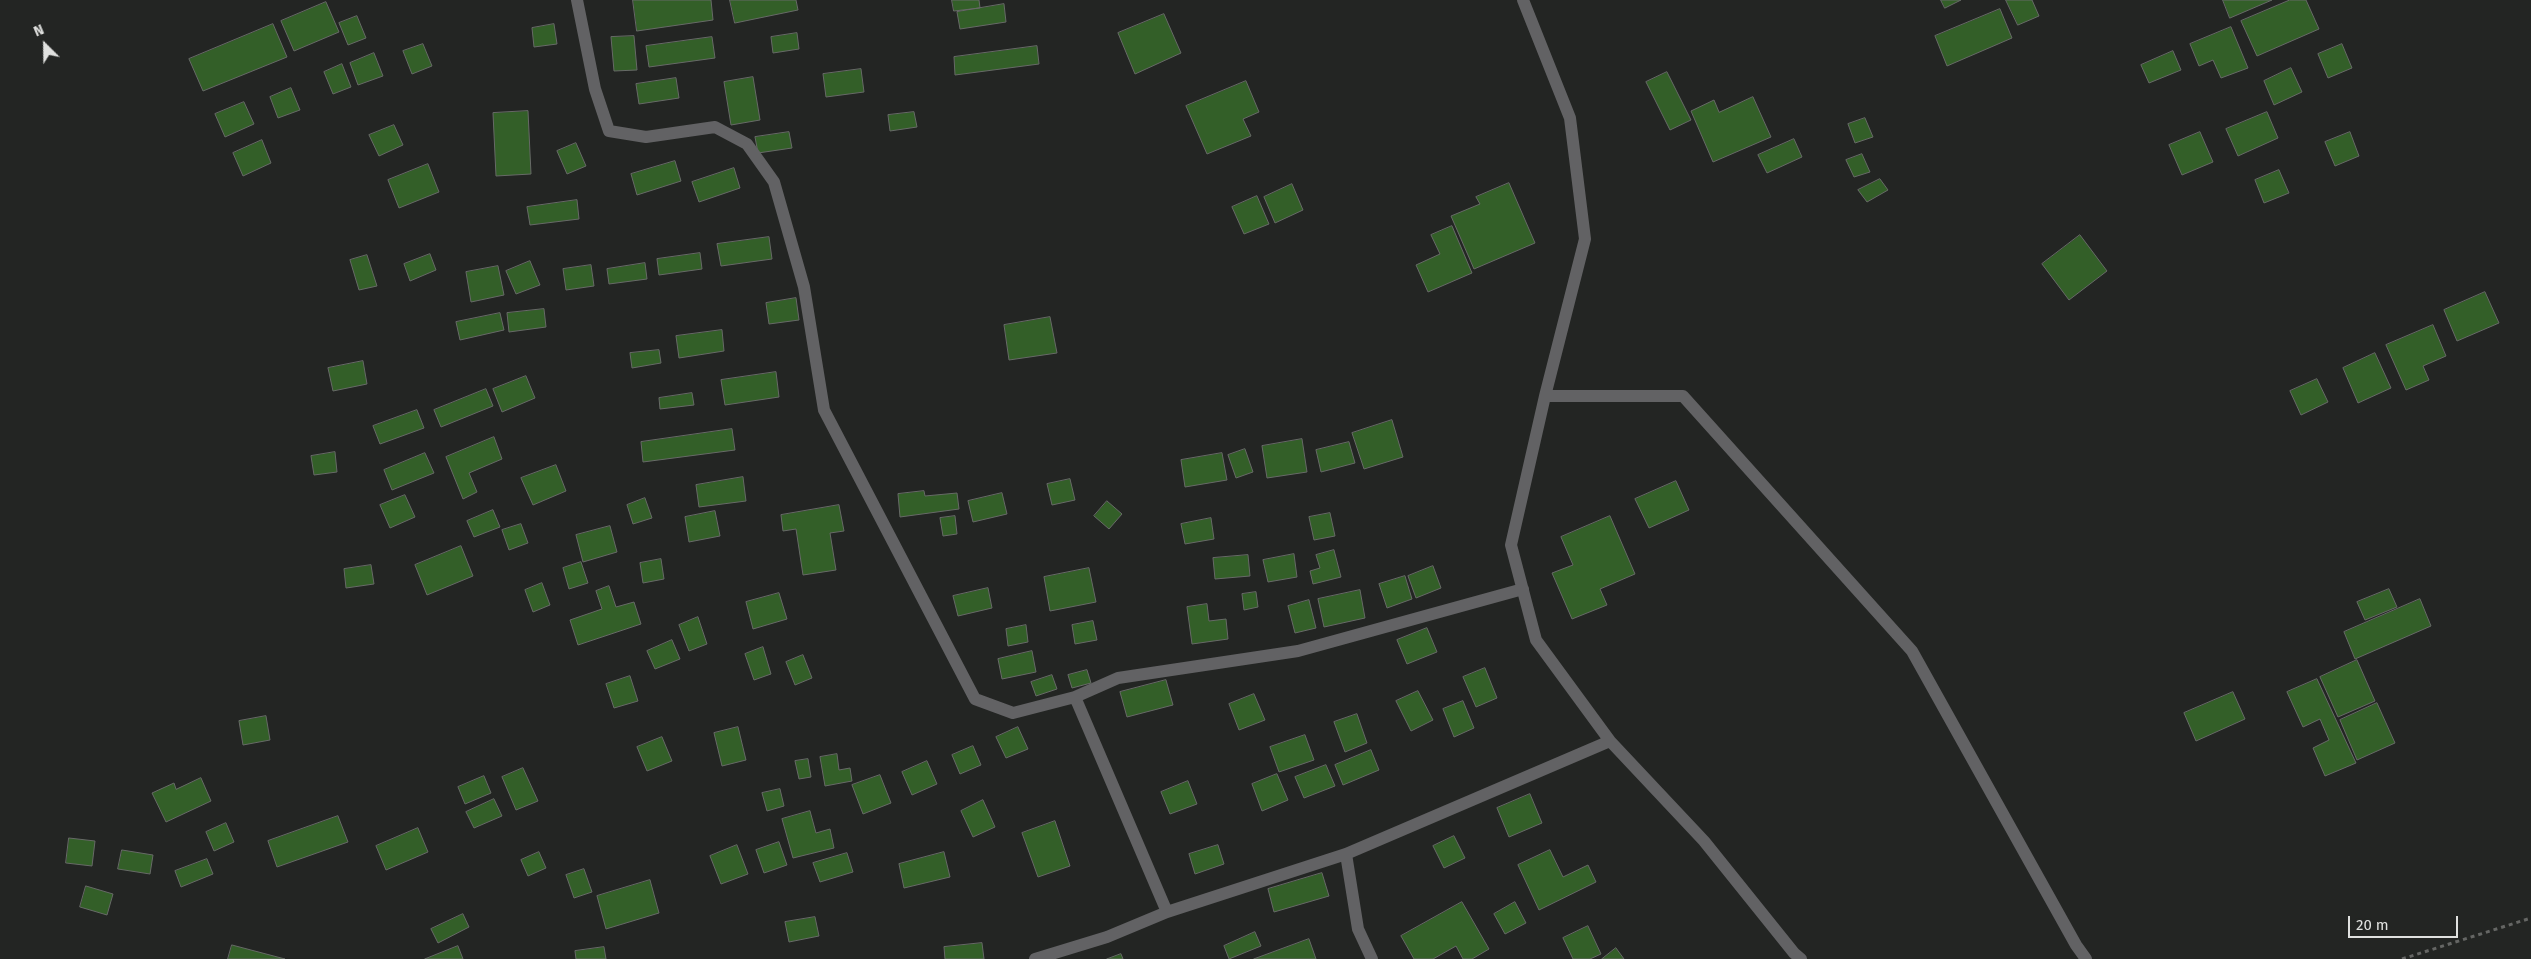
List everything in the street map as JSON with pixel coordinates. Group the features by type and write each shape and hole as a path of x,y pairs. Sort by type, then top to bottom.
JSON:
{"street":[{"path":"577,0 595,89 609,130 646,137 715,127 747,144 774,182 804,287 824,410 974,699 1013,713 1075,698 1118,678 1298,651 1522,588"},
{"path":"1523,0 1570,118 1585,239 1545,396 1511,545 1536,640 1610,741 1704,841 1794,953 1801,959"},
{"path":"1545,396 1683,396 1912,651 2076,945 2086,959"},
{"path":"1075,698 1167,912"},
{"path":"1035,959 1107,937 1167,912 1346,854 1610,741"},
{"path":"1346,854 1358,929 1372,959"}],"path":[{"path":"2402,959 2531,918"}],"building":[{"path":"633,0 711,0 713,20 637,31"},
{"path":"730,0 796,0 798,10 735,23"},
{"path":"952,0 979,0 980,8 954,11"},
{"path":"1941,0 1961,0 1945,8"},
{"path":"2006,0 2032,0 2039,16 2018,25"},
{"path":"2223,0 2272,0 2230,18"},
{"path":"2290,0 2306,0 2319,29 2257,56 2241,21"},
{"path":"326,2 339,32 294,51 281,21"},
{"path":"1004,4 1006,22 960,29 957,12"},
{"path":"2000,9 2012,38 1947,66 1935,36"},
{"path":"1164,14 1181,53 1135,74 1118,33"},
{"path":"357,16 366,38 348,45 339,23"},
{"path":"273,24 287,57 203,91 189,59"},
{"path":"554,24 557,44 534,47 532,28"},
{"path":"2231,27 2248,68 2221,78 2213,60 2199,66 2190,44"},
{"path":"797,33 799,49 773,53 771,37"},
{"path":"634,36 637,70 614,71 611,37"},
{"path":"712,37 715,58 649,67 646,46"},
{"path":"423,44 432,66 412,74 403,51"},
{"path":"2342,44 2352,68 2328,78 2318,54"},
{"path":"1037,46 1039,64 955,75 954,57"},
{"path":"2173,51 2181,70 2149,83 2141,65"},
{"path":"374,53 383,76 358,85 350,63"},
{"path":"342,64 351,87 333,94 324,72"},
{"path":"2291,68 2302,92 2274,105 2264,81"},
{"path":"861,69 864,92 826,97 823,74"},
{"path":"1667,72 1691,120 1670,130 1646,82"},
{"path":"753,77 760,120 731,125 724,82"},
{"path":"676,78 679,98 639,104 636,84"},
{"path":"1246,81 1259,112 1243,119 1251,136 1207,154 1186,106"},
{"path":"291,88 300,110 278,118 270,97"},
{"path":"1753,97 1771,137 1713,162 1691,111 1714,100 1719,112"},
{"path":"244,102 254,124 225,137 215,114"},
{"path":"528,111 531,174 496,176 493,113"},
{"path":"914,112 917,127 890,131 888,115"},
{"path":"2267,112 2278,138 2238,156 2226,129"},
{"path":"1865,118 1873,137 1855,143 1848,124"},
{"path":"394,125 403,145 379,156 369,135"},
{"path":"789,132 792,148 758,153 755,137"},
{"path":"2200,132 2213,162 2182,175 2169,145"},
{"path":"2350,132 2359,156 2335,166 2325,142"},
{"path":"1794,139 1802,157 1767,173 1758,155"},
{"path":"262,140 271,163 243,176 233,153"},
{"path":"576,143 586,166 567,174 557,151"},
{"path":"1862,154 1870,172 1854,177 1846,160"},
{"path":"675,161 681,181 637,195 631,174"},
{"path":"428,164 439,192 399,208 388,180"},
{"path":"734,168 740,188 699,202 692,182"},
{"path":"2279,170 2289,193 2264,203 2255,180"},
{"path":"1880,179 1888,190 1867,202 1858,190"},
{"path":"1509,183 1535,243 1474,269 1451,216 1480,204 1476,197"},
{"path":"1292,184 1303,210 1275,223 1264,197"},
{"path":"1257,196 1269,224 1244,234 1232,207"},
{"path":"577,200 579,219 530,225 527,207"},
{"path":"1452,226 1472,273 1428,292 1416,265 1440,254 1431,235"},
{"path":"2080,235 2107,271 2069,300 2042,264"},
{"path":"769,237 772,259 721,266 717,244"},
{"path":"700,253 702,269 659,275 657,259"},
{"path":"430,254 436,270 410,281 404,264"},
{"path":"367,255 377,286 359,290 350,260"},
{"path":"530,261 540,285 516,294 506,271"},
{"path":"645,263 647,279 609,284 607,269"},
{"path":"591,265 594,286 566,290 563,269"},
{"path":"498,266 504,295 471,302 466,272"},
{"path":"2485,292 2499,323 2457,341 2444,310"},
{"path":"796,298 799,320 769,324 766,303"},
{"path":"544,309 546,327 509,332 507,313"},
{"path":"500,313 504,330 460,340 456,322"},
{"path":"1050,317 1057,353 1009,360 1004,325"},
{"path":"2433,325 2446,356 2423,366 2429,380 2406,390 2386,345"},
{"path":"722,330 724,351 679,358 676,336"},
{"path":"659,350 661,363 632,368 630,353"},
{"path":"2375,353 2391,388 2358,403 2343,368"},
{"path":"363,361 367,384 333,391 328,368"},
{"path":"776,372 779,397 725,405 721,380"},
{"path":"526,376 535,398 502,412 493,389"},
{"path":"2317,379 2328,402 2301,415 2290,391"},
{"path":"486,389 493,406 441,427 434,410"},
{"path":"692,393 694,405 660,409 659,398"},
{"path":"417,410 424,428 380,444 373,426"},
{"path":"1392,420 1403,457 1364,469 1352,433"},
{"path":"732,429 735,450 643,462 641,442"},
{"path":"494,437 502,459 469,473 477,492 463,499 446,457"},
{"path":"1302,439 1307,472 1267,478 1262,446"},
{"path":"1349,442 1355,463 1321,472 1316,450"},
{"path":"1245,449 1253,472 1236,478 1228,455"},
{"path":"335,452 337,472 314,475 311,456"},
{"path":"425,453 434,473 392,490 384,470"},
{"path":"1222,453 1227,480 1185,487 1181,460"},
{"path":"556,465 566,491 533,505 521,478"},
{"path":"743,477 746,501 699,507 696,485"},
{"path":"1070,479 1075,500 1052,505 1047,484"},
{"path":"1676,481 1689,510 1649,528 1635,499"},
{"path":"924,491 925,496 957,493 959,509 900,517 898,494"},
{"path":"1002,493 1007,514 973,522 968,501"},
{"path":"405,495 415,517 390,528 380,505"},
{"path":"645,498 652,518 633,524 627,505"},
{"path":"1107,501 1122,514 1109,529 1094,516"},
{"path":"839,505 844,531 830,533 836,570 803,575 796,529 783,531 781,515"},
{"path":"493,510 500,527 474,537 467,521"},
{"path":"715,511 720,536 689,542 685,517"},
{"path":"1330,513 1335,536 1314,540 1309,517"},
{"path":"955,516 957,534 943,536 940,518"},
{"path":"1610,516 1635,574 1600,589 1607,605 1572,619 1552,573 1573,565 1561,537"},
{"path":"1211,518 1214,539 1185,544 1181,524"},
{"path":"521,524 528,543 509,550 502,530"},
{"path":"610,526 617,552 583,562 576,535"},
{"path":"461,546 473,576 427,595 415,565"},
{"path":"1334,550 1341,577 1313,584 1310,571 1320,568 1316,555"},
{"path":"1294,554 1297,577 1268,582 1263,560"},
{"path":"1248,555 1250,576 1215,579 1213,558"},
{"path":"661,559 664,579 643,583 640,563"},
{"path":"581,562 588,583 569,589 563,568"},
{"path":"371,565 374,584 346,588 344,569"},
{"path":"1433,566 1441,588 1416,598 1408,576"},
{"path":"1089,568 1096,602 1050,611 1044,577"},
{"path":"1405,576 1412,599 1387,608 1379,584"},
{"path":"542,583 550,605 533,612 525,590"},
{"path":"609,586 616,607 634,602 641,624 578,645 570,620 602,609 596,591"},
{"path":"988,588 992,608 958,616 953,596"},
{"path":"2389,589 2397,607 2365,620 2357,602"},
{"path":"1360,590 1365,618 1324,627 1318,599"},
{"path":"1256,592 1258,607 1244,610 1242,594"},
{"path":"779,593 787,619 753,629 746,602"},
{"path":"2420,599 2431,626 2355,659 2344,632"},
{"path":"1309,600 1316,628 1295,633 1288,606"},
{"path":"1207,604 1209,621 1226,619 1228,639 1192,644 1187,607"},
{"path":"698,617 707,644 689,651 679,625"},
{"path":"1093,621 1097,640 1075,644 1072,625"},
{"path":"1026,625 1028,642 1008,646 1006,629"},
{"path":"1427,628 1437,652 1407,664 1397,640"},
{"path":"672,640 680,659 655,669 647,651"},
{"path":"763,647 771,674 754,680 745,654"},
{"path":"1032,651 1036,672 1002,679 998,659"},
{"path":"803,655 812,678 795,685 786,662"},
{"path":"2357,660 2375,701 2338,717 2320,677"},
{"path":"1485,668 1497,698 1476,707 1463,677"},
{"path":"1087,670 1091,683 1072,688 1068,675"},
{"path":"1052,675 1057,689 1036,696 1031,682"},
{"path":"630,676 638,701 614,708 606,684"},
{"path":"2317,679 2356,763 2325,776 2313,748 2329,740 2320,719 2303,727 2287,692"},
{"path":"1166,680 1173,705 1127,717 1120,692"},
{"path":"1418,691 1433,720 1411,731 1396,701"},
{"path":"2233,692 2245,719 2196,741 2184,713"},
{"path":"1254,694 1265,720 1239,730 1229,704"},
{"path":"1463,701 1474,728 1454,737 1443,709"},
{"path":"2377,703 2395,743 2357,760 2340,720"},
{"path":"1357,714 1367,743 1345,752 1334,722"},
{"path":"266,716 270,740 243,745 239,721"},
{"path":"738,727 746,760 722,766 714,733"},
{"path":"1018,727 1028,749 1006,758 996,737"},
{"path":"1305,735 1314,760 1279,772 1270,747"},
{"path":"662,737 672,761 647,771 637,747"},
{"path":"973,746 981,765 960,774 952,755"},
{"path":"1371,750 1379,770 1343,785 1335,765"},
{"path":"837,754 839,770 850,768 852,781 825,786 820,757"},
{"path":"808,759 811,777 799,779 795,761"},
{"path":"927,761 937,784 912,795 902,772"},
{"path":"1326,765 1335,786 1304,798 1295,777"},
{"path":"523,768 538,801 516,810 502,777"},
{"path":"1277,774 1288,800 1262,811 1252,784"},
{"path":"880,775 891,803 863,814 852,785"},
{"path":"484,776 491,793 465,804 458,787"},
{"path":"201,778 211,801 166,822 152,793 174,783 176,789"},
{"path":"1188,781 1197,804 1170,814 1161,792"},
{"path":"780,789 784,806 767,811 762,793"},
{"path":"1530,794 1542,823 1509,837 1497,808"},
{"path":"494,799 502,816 474,828 466,812"},
{"path":"983,800 995,827 973,837 961,811"},
{"path":"810,811 816,833 830,829 834,848 793,858 782,819"},
{"path":"338,816 348,842 277,867 268,841"},
{"path":"1055,821 1070,866 1038,877 1022,833"},
{"path":"226,823 234,842 214,851 206,832"},
{"path":"418,828 428,852 386,870 376,846"},
{"path":"1454,836 1465,858 1444,868 1433,846"},
{"path":"69,838 95,841 92,866 66,863"},
{"path":"779,842 787,865 764,873 756,850"},
{"path":"737,845 748,874 721,884 710,856"},
{"path":"1218,845 1224,864 1195,874 1189,854"},
{"path":"122,850 153,855 150,874 118,869"},
{"path":"1550,850 1563,877 1588,865 1596,882 1539,910 1518,865"},
{"path":"539,852 546,868 528,876 521,860"},
{"path":"944,852 950,877 904,888 899,864"},
{"path":"847,853 853,872 820,882 813,863"},
{"path":"207,859 213,874 181,887 175,871"},
{"path":"584,869 592,892 574,898 566,875"},
{"path":"1322,873 1329,896 1274,912 1268,889"},
{"path":"650,880 659,913 606,929 597,896"},
{"path":"86,886 113,894 107,915 80,907"},
{"path":"1462,902 1489,949 1472,959 1463,959 1456,946 1433,959 1414,959 1401,936"},
{"path":"1515,902 1526,923 1505,934 1494,914"},
{"path":"463,914 469,927 438,943 431,929"},
{"path":"815,917 819,936 789,942 785,922"},
{"path":"1588,926 1601,954 1590,959 1573,959 1563,938"},
{"path":"1255,932 1261,946 1229,959 1224,946"},
{"path":"1309,939 1316,959 1254,959"},
{"path":"982,943 984,959 945,959 944,947"},
{"path":"232,945 285,959 228,959"},
{"path":"458,946 463,959 425,959"},
{"path":"604,947 606,959 576,959 575,951"},
{"path":"1616,948 1624,959 1602,959"},
{"path":"1121,954 1123,959 1107,959"}]}
